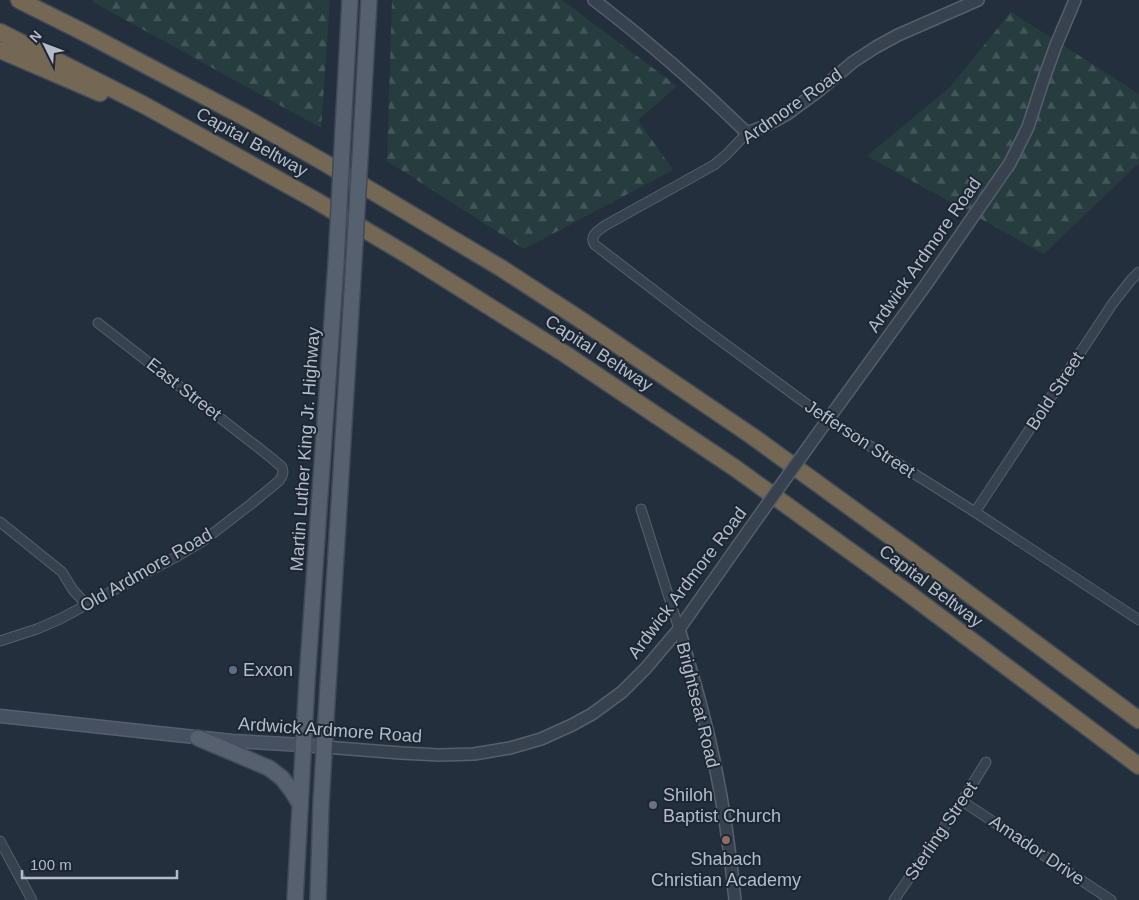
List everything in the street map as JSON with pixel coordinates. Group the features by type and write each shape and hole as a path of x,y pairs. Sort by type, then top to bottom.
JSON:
{"highway":[{"name":"Capital Beltway","path":"20,0 120,51 292,144 509,273 752,436 1139,720"},
{"name":"Capital Beltway","path":"0,32 144,105 315,200 417,261 549,344 735,468 865,561 1139,766"},
{"path":"0,50 230,152"}],"main road":[{"name":"Martin Luther King Jr. Highway","path":"295,900 303,745 336,264 350,0"},
{"name":"Martin Luther King Jr. Highway","path":"318,900 324,747 354,276 369,0"},
{"name":"Ardwick Ardmore Road","path":"0,716 198,738 324,747"},
{"path":"198,738 269,768 282,778 300,804"}],"street":[{"path":"594,0 710,97 747,133"},
{"name":"Ardmore Road","path":"593,242 596,233 606,225 714,165 747,133 787,114 876,47 898,34 978,0"},
{"name":"Ardwick Ardmore Road","path":"324,747 438,755 474,754 510,748 541,739 572,725 592,714 622,692 646,668 679,629 827,419 925,286 1010,163 1028,127 1056,45 1075,0"},
{"name":"Jefferson Street","path":"593,242 671,303 827,419 975,512 1139,620"},
{"name":"Bold Street","path":"975,512 1113,303 1139,272"},
{"name":"East Street","path":"98,323 269,456"},
{"name":"Old Ardmore Road","path":"0,641 60,619 202,541 256,501 279,481 283,472 282,468 269,456"},
{"path":"641,509 679,629"},
{"path":"0,522 62,572 73,590 86,604"},
{"name":"Brightseat Road","path":"679,629 714,760 735,900"},
{"name":"Sterling Street","path":"894,900 962,801 986,762"},
{"name":"Amador Drive","path":"962,801 1111,900"},
{"path":"0,841 32,900"}],"green space":[{"path":"94,0 330,0 321,128 93,2"},
{"path":"392,0 562,0 677,86 638,120 673,170 524,249 387,161"},
{"path":"1011,12 1139,94 1139,163 1044,254 867,156 950,87"}],"place":[{"name":"Exxon","path":"233,670"},
{"name":"Shiloh Baptist Church","path":"653,805"},
{"name":"Shabach Christian Academy","path":"726,840"}]}
